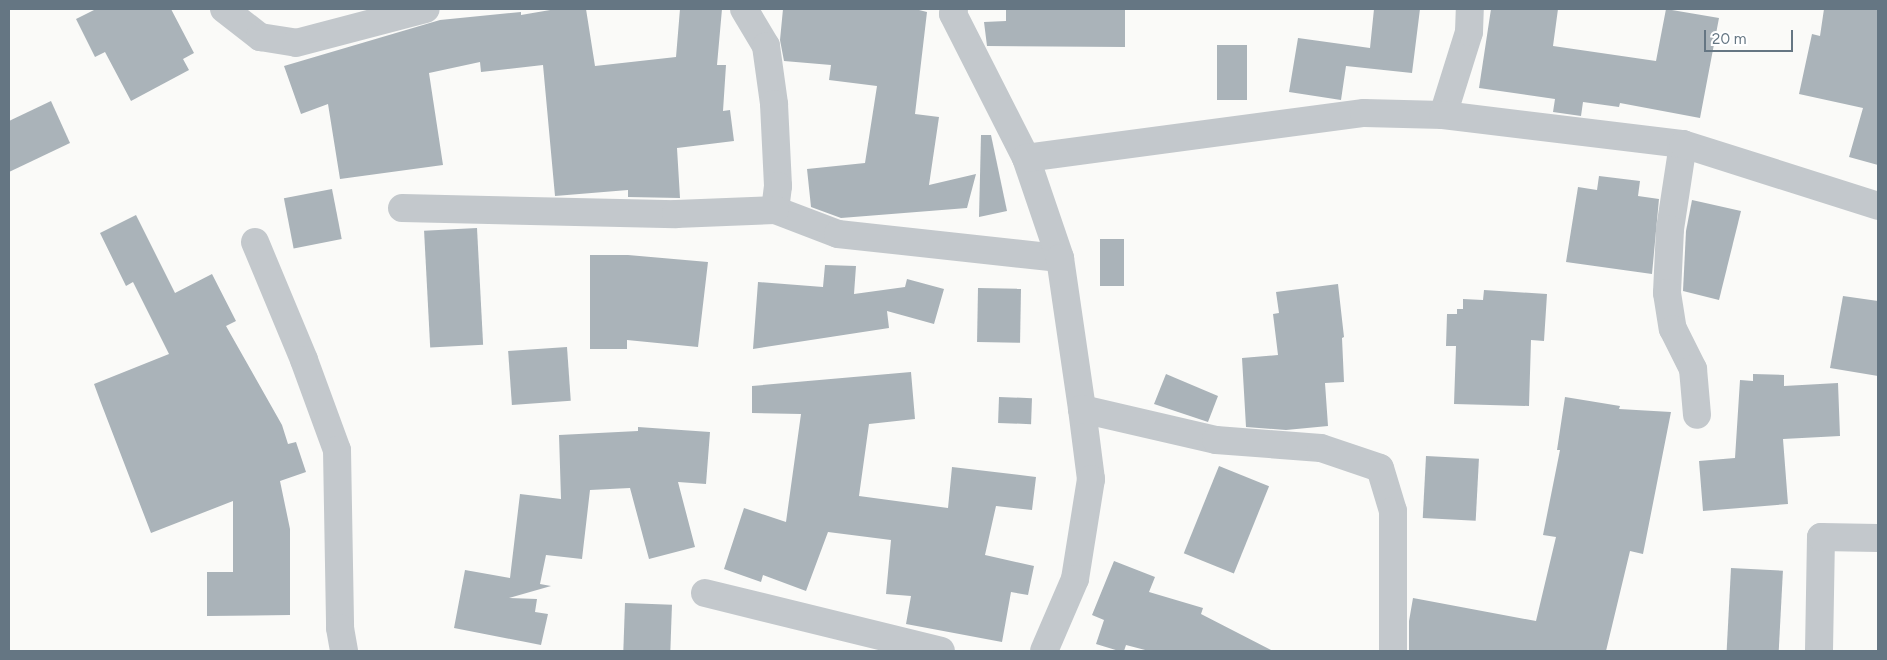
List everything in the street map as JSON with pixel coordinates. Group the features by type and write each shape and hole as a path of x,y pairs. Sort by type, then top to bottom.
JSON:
{"street":[{"path":"224,9 260,38 296,43 426,9"},
{"path":"744,9 766,46 774,104 778,186 775,210"},
{"path":"954,9 954,14 1026,158 1060,258 1082,409 1091,480 1075,579 1044,651"},
{"path":"1443,114 1469,32 1470,9"},
{"path":"1026,158 1364,113 1443,114 1683,144 1878,206"},
{"path":"1683,144 1670,229 1667,293 1673,329 1693,369 1698,415"},
{"path":"402,208 676,214 775,210 838,234 1060,258"},
{"path":"255,242 304,360 337,450 340,628 344,651"},
{"path":"1082,409 1216,440 1321,448 1380,468 1393,511 1393,651"},
{"path":"1819,651 1821,537 1878,538"},
{"path":"705,593 941,651"}],"building":[{"path":"96,9 171,9 194,53 183,59 189,70 131,101 105,52 95,57 76,19"},
{"path":"556,9 586,9 595,66 676,57 680,9 722,9 717,65 726,65 723,111 730,110 734,141 677,148 680,198 628,197 628,190 555,196 543,65 481,72 480,62 429,73 443,165 340,179 328,104 301,114 284,66 440,20 521,12 521,15"},
{"path":"783,9 915,9 927,12 915,114 939,117 929,185 976,174 967,208 841,218 811,207 807,169 865,163 877,86 829,80 831,65 784,61 780,40"},
{"path":"1006,9 1125,9 1125,47 987,46 984,22 1006,21"},
{"path":"1374,9 1420,9 1412,73 1346,66 1341,100 1289,92 1298,38 1370,48"},
{"path":"1491,9 1558,9 1553,46 1656,61 1666,9 1719,18 1700,118 1620,103 1619,107 1583,102 1581,116 1553,112 1555,99 1479,88"},
{"path":"1824,9 1878,9 1878,165 1849,157 1863,108 1799,94 1812,34 1820,36"},
{"path":"1217,45 1247,45 1247,100 1217,100"},
{"path":"51,101 70,143 9,172 9,121"},
{"path":"981,135 991,135 1007,211 979,217"},
{"path":"1599,176 1640,181 1638,196 1659,199 1652,274 1566,262 1578,187 1597,190"},
{"path":"332,189 342,239 294,248 284,198"},
{"path":"1692,200 1741,211 1719,300 1683,291 1686,231"},
{"path":"136,215 175,293 212,274 236,321 226,326 282,425 288,444 296,442 306,472 280,481 290,529 290,615 207,616 207,572 233,572 233,501 151,533 94,384 169,354 133,282 126,286 100,233"},
{"path":"477,228 483,345 430,348 424,231"},
{"path":"1100,239 1124,239 1124,286 1100,286"},
{"path":"590,255 628,255 708,262 698,347 627,340 627,349 590,349"},
{"path":"825,265 856,266 854,294 905,287 907,279 944,289 934,324 887,311 889,328 753,349 758,282 823,287"},
{"path":"1338,284 1344,337 1342,338 1344,382 1325,383 1328,426 1286,430 1246,427 1242,358 1278,355 1273,314 1279,313 1276,292"},
{"path":"978,288 1021,289 1020,343 977,342"},
{"path":"1484,290 1547,294 1544,341 1531,340 1529,406 1454,404 1456,346 1446,346 1447,314 1457,314 1457,309 1463,309 1463,299 1483,300"},
{"path":"1843,296 1878,301 1878,376 1830,368"},
{"path":"567,347 571,401 512,405 508,351"},
{"path":"911,372 915,419 869,424 859,496 948,508 952,467 1036,477 1032,510 996,506 985,555 1034,566 1028,595 1011,592 1002,642 906,624 911,596 886,594 891,540 828,532 806,591 763,575 761,582 724,569 744,508 786,522 801,414 752,413 752,386"},
{"path":"1166,374 1218,396 1208,422 1154,404"},
{"path":"1753,374 1784,375 1784,386 1838,383 1840,436 1783,439 1788,504 1703,511 1699,461 1735,458 1740,380 1753,381"},
{"path":"999,397 1032,398 1031,424 998,423"},
{"path":"1565,397 1620,406 1619,409 1671,412 1643,554 1630,551 1606,651 1409,650 1409,621 1413,598 1536,621 1556,537 1543,535 1560,450 1557,450"},
{"path":"638,427 710,432 706,484 678,482 695,547 649,559 630,488 590,490 582,559 546,555 540,584 551,586 509,598 537,599 535,612 548,614 541,645 454,628 465,570 510,578 520,494 561,499 559,435 638,431"},
{"path":"1426,456 1479,459 1476,521 1423,518"},
{"path":"1219,466 1269,486 1234,573 1184,553"},
{"path":"1114,561 1155,577 1149,592 1203,608 1201,614 1273,651 1149,651 1126,645 1124,651 1119,651 1096,644 1104,620 1092,615"},
{"path":"1731,568 1783,571 1779,651 1727,651"},
{"path":"625,603 672,605 670,651 623,651"}]}
